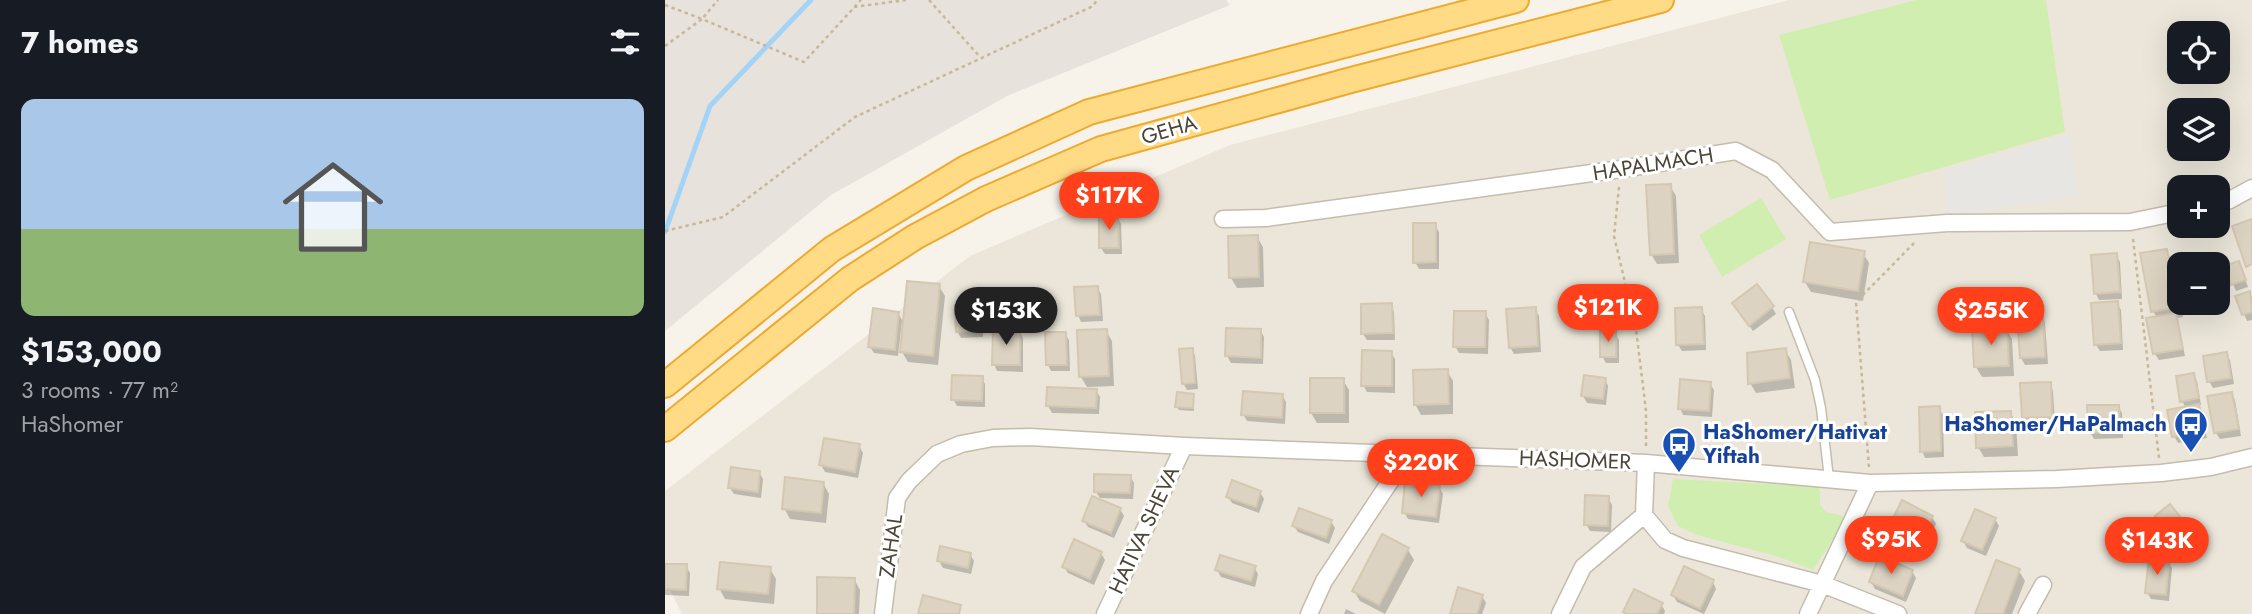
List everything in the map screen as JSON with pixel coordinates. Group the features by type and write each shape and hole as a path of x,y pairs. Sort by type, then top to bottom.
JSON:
{"highway":[{"name":"GEHA","path":"665,385 832,249 967,168 1089,112 1516,0"},
{"name":"GEHA","path":"665,429 850,279 915,237 986,199 1101,149 1351,80 1661,0"}],"street":[{"name":"HAPALMACH","path":"1223,219 1266,218 1736,151 1772,170 1830,232 1947,223 2130,222 2167,214"},
{"path":"2230,200 2252,188"},
{"name":"HASHOMER","path":"909,481 937,454 961,444 993,438 1030,437 1184,446 1646,463 1870,483 2057,479 2161,473 2211,467 2252,457"},
{"name":"HATIVA SHEVA","path":"1105,614 1184,446"},
{"path":"1309,614 1324,581 1409,453"},
{"path":"1646,463 1644,514 1665,540 1683,548 1822,584 1898,614"},
{"name":"ZAHAL","path":"883,614 897,498 909,481"},
{"path":"1808,614 1870,483"},
{"path":"1560,614 1584,567 1644,514"},
{"path":"2027,614 2043,585"}],"lane":[{"path":"1789,312 1815,380 1829,480"}],"path":[{"path":"665,46 702,19 718,0"},
{"path":"665,5 804,62 861,0"},
{"path":"854,7 906,0"},
{"path":"929,0 981,58"},
{"path":"665,231 723,218 855,117 1093,6 1097,0"},
{"path":"1621,169 1614,236 1636,329 1646,411 1646,463"},
{"path":"2130,222 2161,473"},
{"path":"1870,483 1856,302 1919,240"}],"shaded area":[{"path":"665,0 1226,0 1230,5 1007,96 831,195 665,331"},
{"path":"1789,0 2252,0 2252,614 682,614 670,590 665,591 665,491 970,256 1230,145"},
{"path":"2070,134 2079,196 1948,216 1944,171"}],"green space":[{"path":"1917,0 2046,0 2065,132 1830,200 1779,35"},
{"path":"1761,198 1786,239 1722,277 1699,235"},
{"path":"1673,479 1820,487 1820,504 1826,512 1847,517 1813,570 1776,556 1697,535 1678,526 1668,506"}],"building":[{"path":"1671,184 1674,254 1650,255 1646,185"},
{"path":"1099,216 1118,216 1119,248 1099,248"},
{"path":"2252,219 2252,264 2246,267 2232,226"},
{"path":"1413,223 1436,223 1436,262 1413,263"},
{"path":"1258,235 1259,277 1229,278 1228,236"},
{"path":"1810,242 1865,251 1858,291 1803,282"},
{"path":"2167,249 2167,309 2151,312 2140,253"},
{"path":"2117,253 2120,292 2094,294 2091,255"},
{"path":"2239,261 2246,280 2231,285 2230,264"},
{"path":"907,281 940,284 933,356 900,352"},
{"path":"1757,284 1774,306 1749,326 1732,303"},
{"path":"1098,286 1100,315 1076,316 1074,287"},
{"path":"2250,291 2252,312 2242,315 2235,296"},
{"path":"2118,301 2121,343 2094,345 2091,303"},
{"path":"1392,303 1393,333 1361,334 1361,304"},
{"path":"980,304 981,331 956,332 955,305"},
{"path":"1536,307 1538,346 1509,348 1506,309"},
{"path":"1702,307 1704,344 1676,345 1675,308"},
{"path":"873,308 899,312 895,350 868,347"},
{"path":"1454,311 1486,311 1485,347 1453,347"},
{"path":"2043,314 2045,357 2020,358 2017,315"},
{"path":"2176,315 2183,349 2153,354 2146,318"},
{"path":"2007,327 2009,366 1974,367 1972,329"},
{"path":"1226,328 1261,329 1261,358 1225,356"},
{"path":"993,329 1020,329 1020,365 992,365"},
{"path":"1107,329 1109,376 1079,377 1077,330"},
{"path":"1600,331 1616,331 1616,357 1600,357"},
{"path":"1045,332 1066,332 1067,365 1046,365"},
{"path":"1193,348 1195,383 1182,384 1179,349"},
{"path":"1786,348 1790,378 1748,384 1747,353"},
{"path":"1362,350 1392,351 1392,386 1361,386"},
{"path":"2227,352 2231,378 2207,382 2203,356"},
{"path":"1448,369 1449,404 1414,405 1413,370"},
{"path":"2194,373 2199,398 2180,402 2176,376"},
{"path":"952,375 983,376 982,401 951,400"},
{"path":"1584,375 1606,378 1603,399 1581,396"},
{"path":"1310,378 1344,378 1344,413 1310,413"},
{"path":"1680,379 1711,382 1709,411 1678,409"},
{"path":"2051,382 2052,417 2022,418 2020,383"},
{"path":"1047,387 1097,389 1096,408 1046,406"},
{"path":"1243,391 1283,394 1282,418 1241,415"},
{"path":"1177,392 1194,394 1193,408 1175,407"},
{"path":"2232,392 2239,429 2214,433 2207,396"},
{"path":"2199,404 2204,431 2172,437 2167,410"},
{"path":"2087,405 2119,405 2120,432 2088,433"},
{"path":"1940,406 1941,451 1920,452 1919,407"},
{"path":"2011,411 2013,446 1976,448 1975,412"},
{"path":"824,438 860,444 855,472 819,465"},
{"path":"731,467 760,471 758,492 728,488"},
{"path":"1094,474 1131,475 1130,493 1094,492"},
{"path":"785,477 824,482 821,513 782,509"},
{"path":"1232,480 1261,491 1256,507 1226,497"},
{"path":"1405,481 1440,485 1436,517 1402,513"},
{"path":"1585,495 1609,496 1608,526 1584,525"},
{"path":"1092,496 1121,508 1111,533 1082,521"},
{"path":"1902,500 1933,516 1920,544 1888,528"},
{"path":"2170,504 2202,544 2186,557 2155,516"},
{"path":"1299,508 1332,520 1326,538 1292,526"},
{"path":"1975,509 1996,518 1982,550 1961,541"},
{"path":"1382,534 1409,548 1379,605 1352,591"},
{"path":"1074,539 1102,552 1090,579 1062,567"},
{"path":"940,546 971,553 968,568 937,561"},
{"path":"1220,555 1256,566 1251,581 1215,570"},
{"path":"1879,556 1913,570 1903,596 1869,582"},
{"path":"2149,558 2169,560 2166,595 2145,593"},
{"path":"1996,560 2020,569 2003,614 1975,614"},
{"path":"720,562 771,567 768,594 717,589"},
{"path":"665,564 687,564 686,590 665,589"},
{"path":"1684,566 1714,580 1700,609 1671,595"},
{"path":"817,577 855,578 854,614 817,614"},
{"path":"1458,587 1483,595 1477,614 1450,614"},
{"path":"1634,589 1663,603 1657,614 1623,612"},
{"path":"923,595 961,605 959,614 918,614"}],"waterway":[{"path":"665,232 710,106 811,0"}],"place":[{"name":"HaShomer/HaPalmach","path":"2191,454"},
{"name":"HaShomer/Hativat Yiftah","path":"1679,474"}]}
